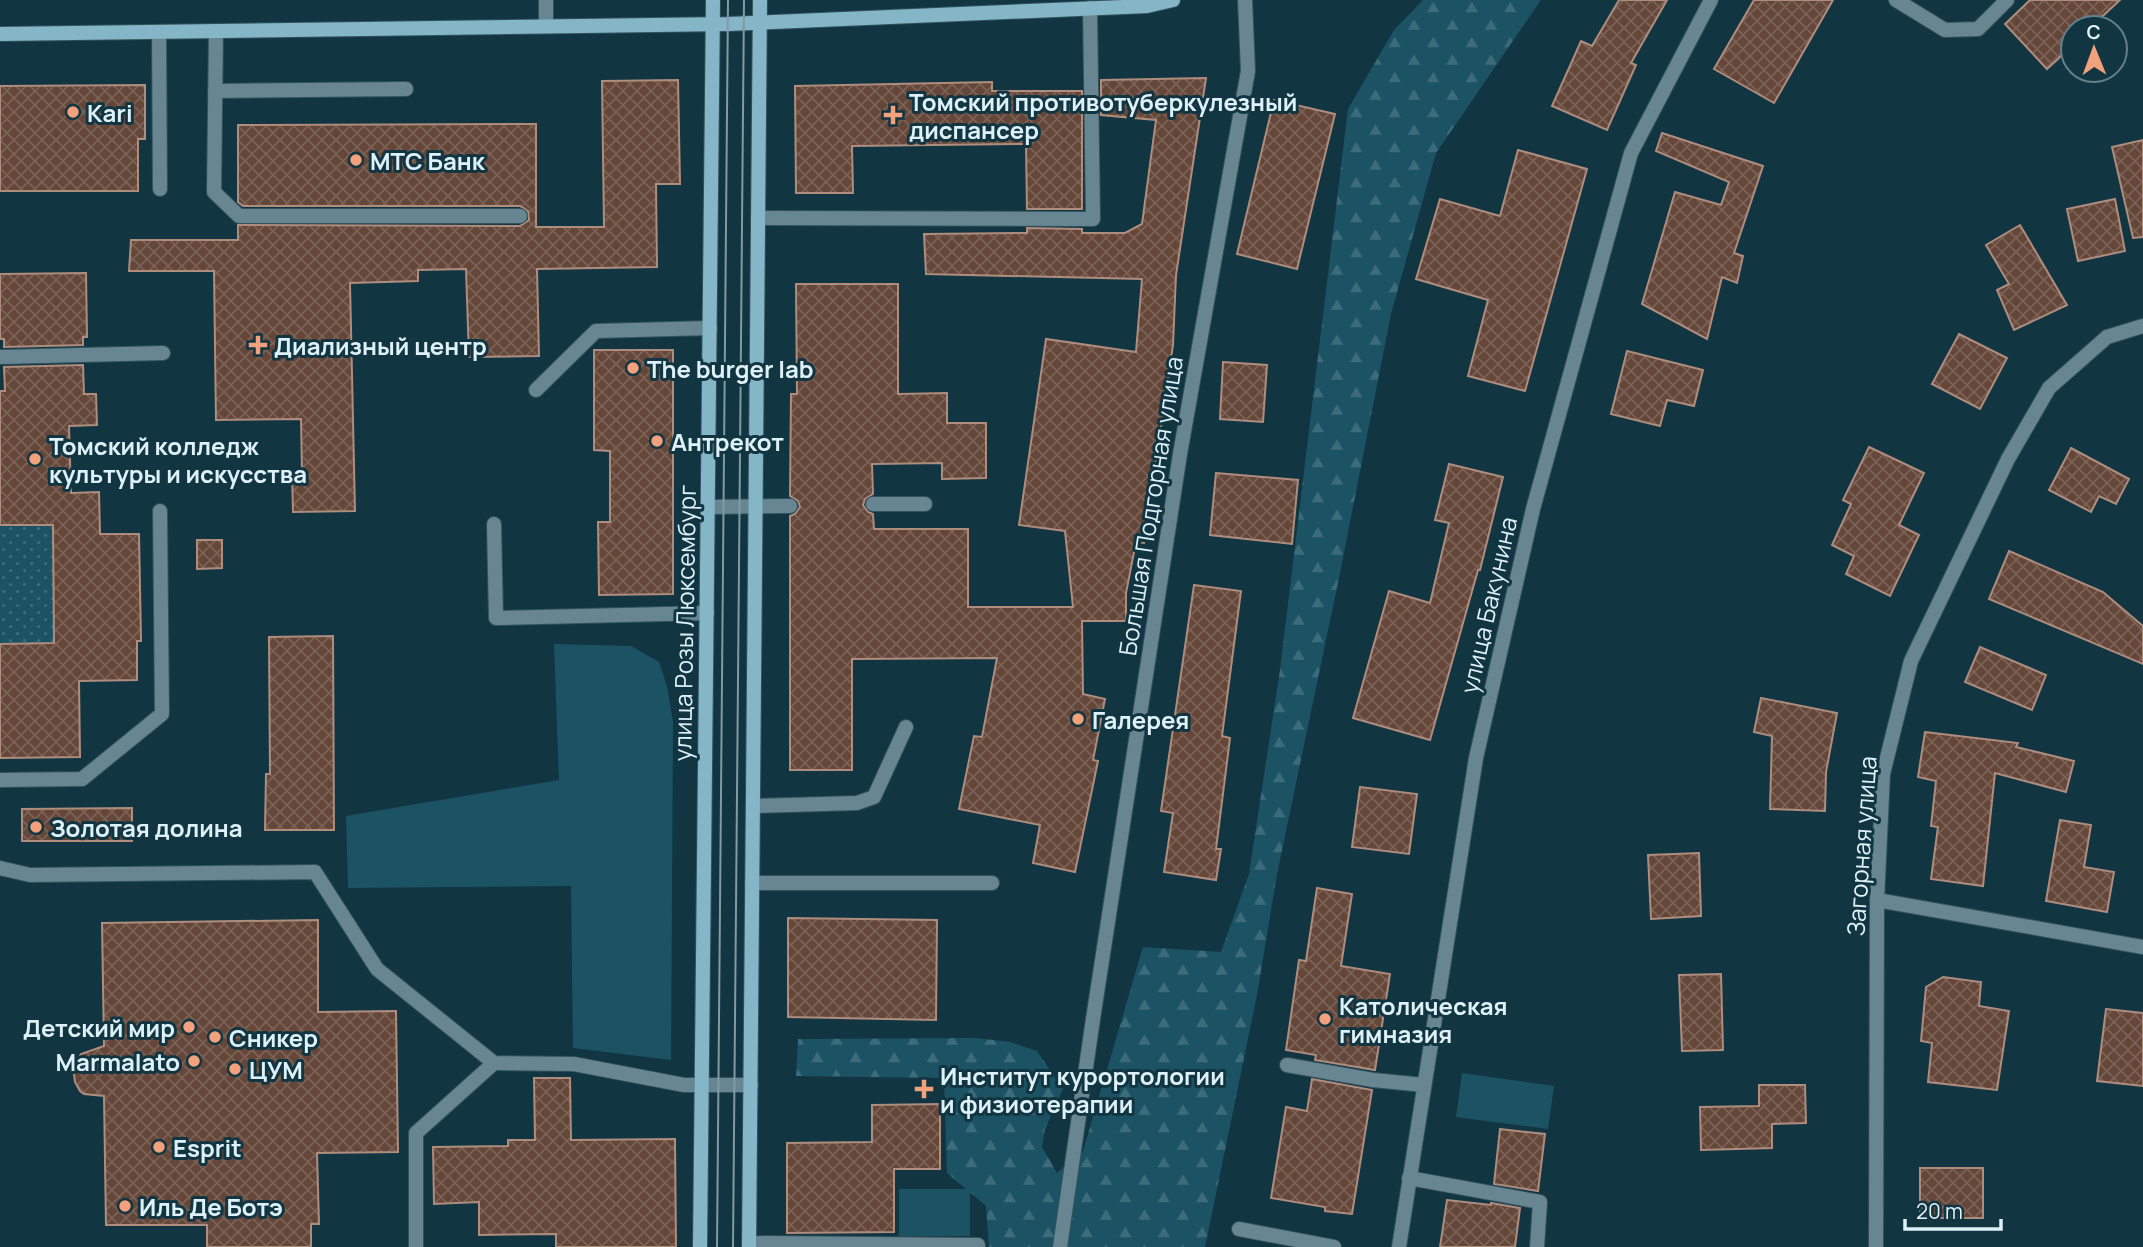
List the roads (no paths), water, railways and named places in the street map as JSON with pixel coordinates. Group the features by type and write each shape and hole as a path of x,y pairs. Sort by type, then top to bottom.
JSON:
{"main road":[{"name":"улица Розы Люксембург","path":"700,1247 713,0"},
{"path":"749,1245 760,0"},
{"path":"0,34 760,22 1147,6 1173,0"}],"street":[{"path":"546,0 546,26"},
{"name":"Большая Подгорная улица","path":"1060,1247 1180,454 1248,71 1245,0"},
{"name":"улица Бакунина","path":"1398,1247 1476,758 1537,496 1631,153 1711,0"},
{"path":"1896,0 1945,30 1978,29 2007,0"},
{"path":"758,218 1093,219 1090,8"},
{"path":"216,31 214,192 239,216 520,216"},
{"path":"159,32 160,189"},
{"path":"215,91 406,89"},
{"name":"Загорная улица","path":"1876,1247 1877,901 1883,774 1911,661 2008,459 2049,388 2107,337 2143,326"},
{"path":"537,390 596,331 709,328"},
{"path":"0,356 163,353"},
{"path":"873,504 925,505"},
{"path":"708,507 790,506"},
{"path":"0,780 82,779 162,715 160,511"},
{"path":"494,524 496,618 707,612"},
{"path":"753,806 857,803 874,797 906,727"},
{"path":"0,868 30,875 315,872 377,969 494,1063 574,1064 684,1085 751,1085"},
{"path":"752,883 992,883"},
{"path":"1877,901 2143,947"},
{"path":"416,1247 416,1133 494,1063"},
{"path":"1286,1065 1373,1080 1424,1085"},
{"path":"1409,1178 1540,1202 1537,1247"},
{"path":"1239,1228 1334,1247"},
{"path":"749,1245 978,1245"}],"tram line":[{"path":"717,1247 728,0"},
{"path":"733,1247 744,0"}],"place":[{"name":"Kari","path":"73,112"},
{"name":"Томский противотуберкулезный диспансер","path":"893,115"},
{"name":"МТС Банк","path":"356,160"},
{"name":"Диализный центр","path":"258,345"},
{"name":"The burger lab","path":"633,368"},
{"name":"Антрекот","path":"657,441"},
{"name":"Томский колледж культуры и искусства","path":"35,459"},
{"name":"Галерея","path":"1078,719"},
{"name":"Золотая долина","path":"36,827"},
{"name":"Католическая гимназия","path":"1325,1019"},
{"name":"Детский мир","path":"189,1027"},
{"name":"Сникер","path":"215,1037"},
{"name":"Marmalato","path":"194,1061"},
{"name":"ЦУМ","path":"235,1069"},
{"name":"Институт курортологии и физиотерапии","path":"924,1089"},
{"name":"Esprit","path":"159,1147"},
{"name":"Иль Де Ботэ","path":"125,1206"}]}
